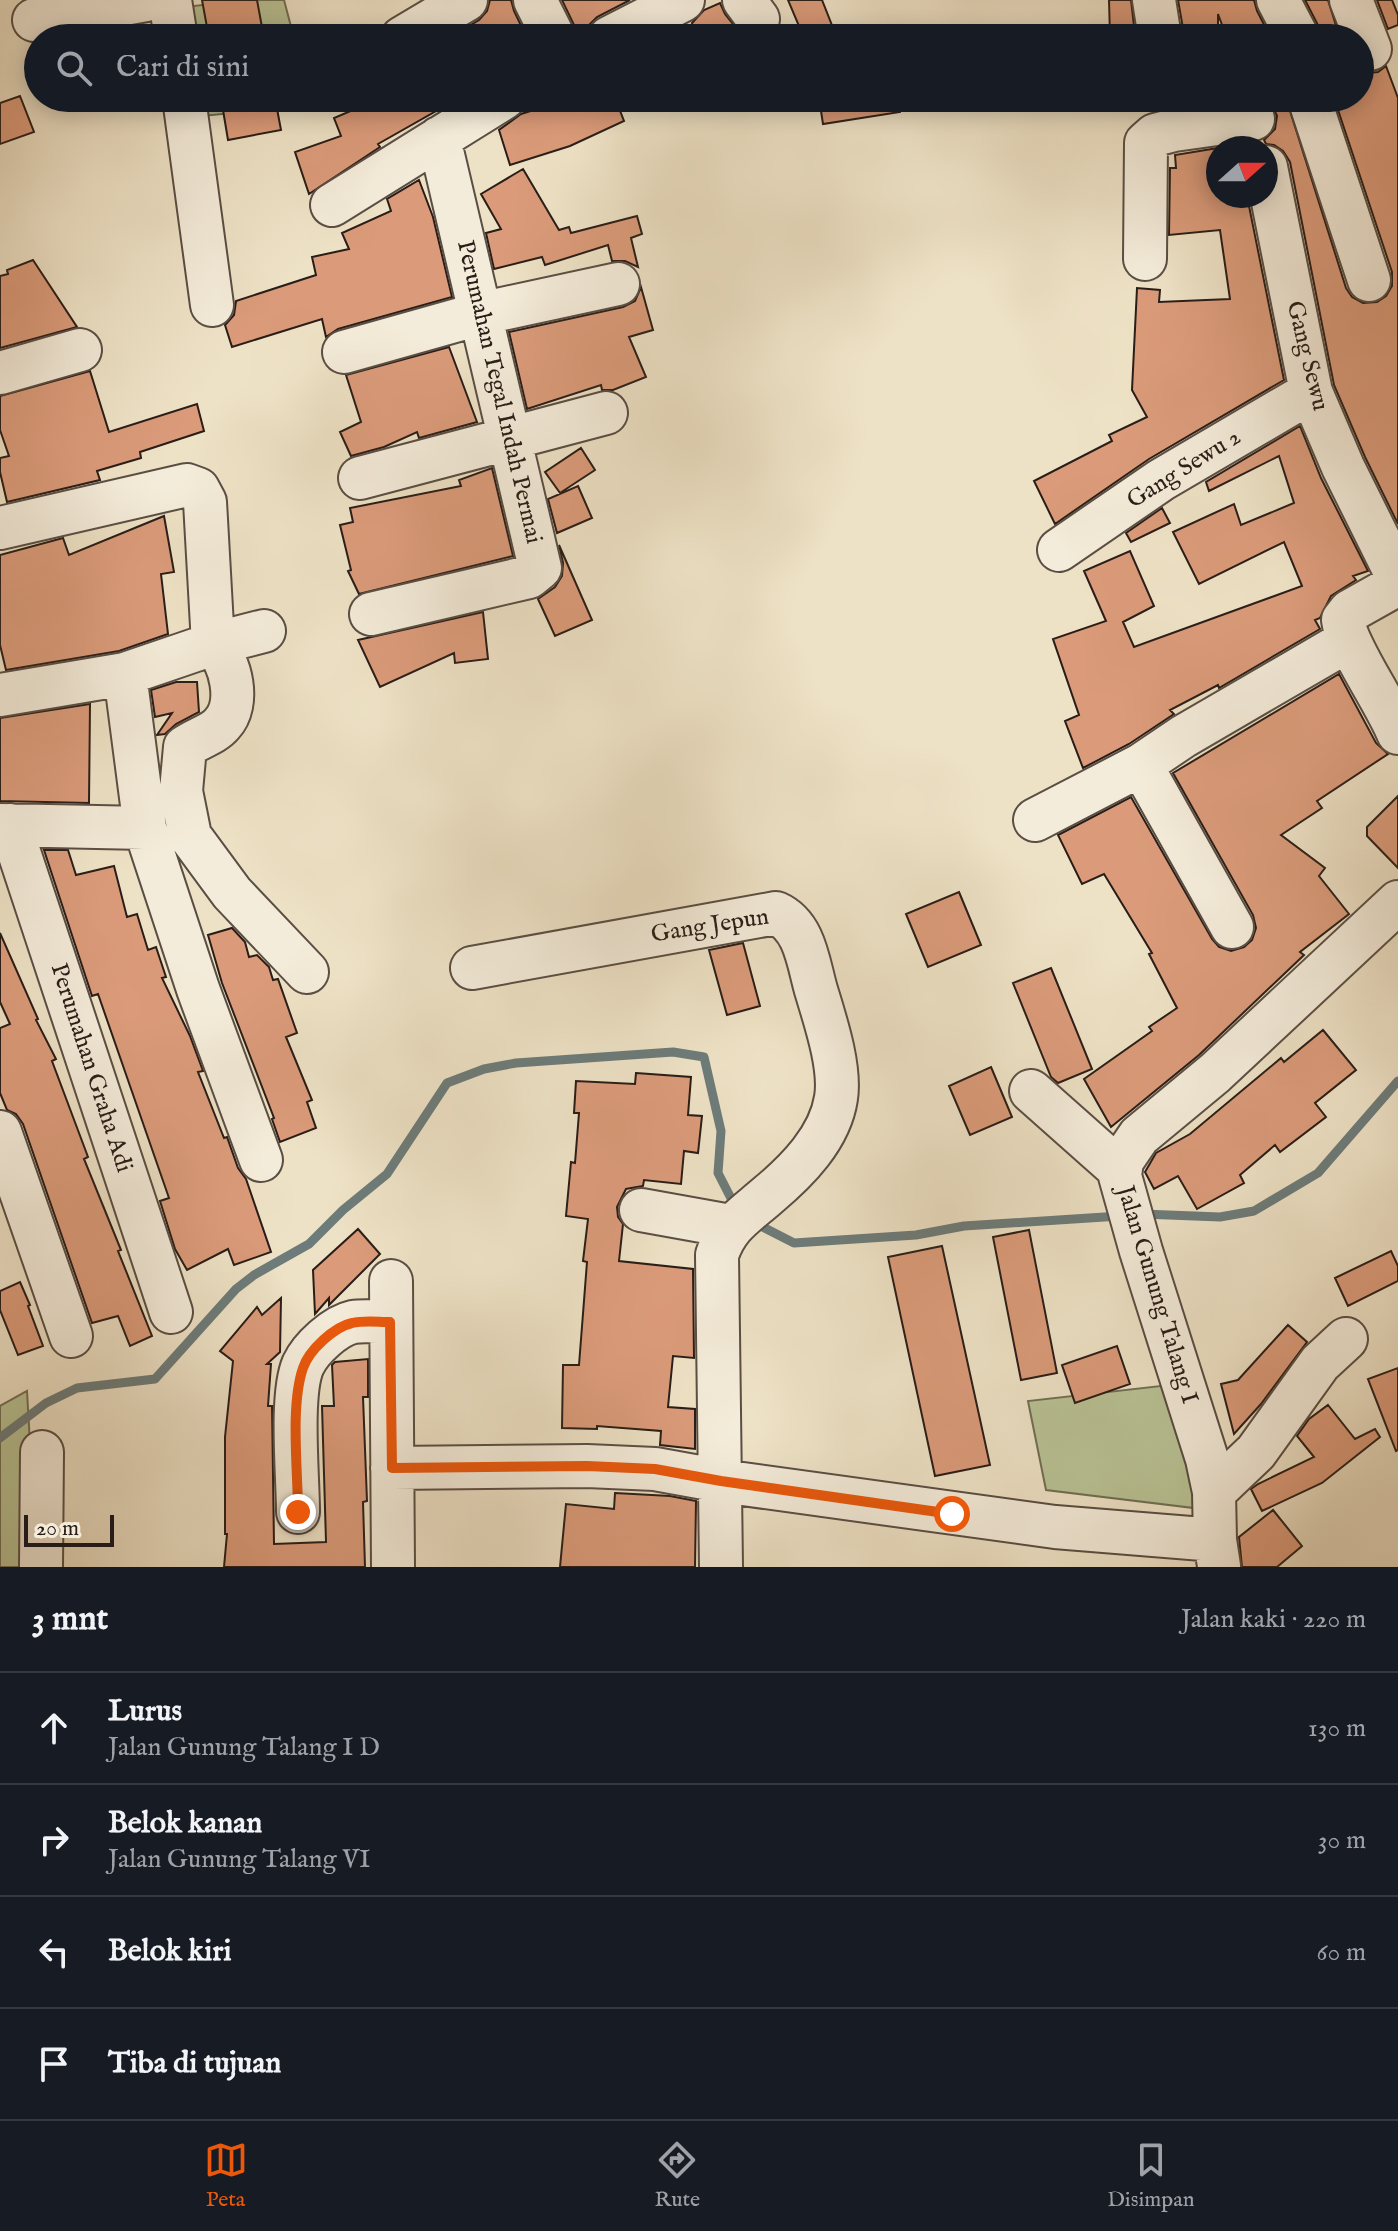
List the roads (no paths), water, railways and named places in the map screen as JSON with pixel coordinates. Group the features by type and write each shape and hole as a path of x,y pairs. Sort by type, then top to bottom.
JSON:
{"street":[{"path":"34,20 146,0"},
{"path":"170,0 174,24"},
{"path":"426,24 466,0"},
{"path":"535,0 547,24"},
{"path":"636,24 683,0"},
{"path":"1154,0 1158,24"},
{"path":"1278,0 1291,24"},
{"path":"1351,0 1364,24"},
{"path":"186,112 212,305"},
{"path":"332,205 481,112"},
{"path":"1313,112 1369,280"},
{"path":"1145,259 1146,143 1172,114 1262,122"},
{"name":"Perumahan Tegal Indah Permai","path":"371,614 529,577 538,571 539,563 439,138"},
{"name":"Gang Sewu","path":"1274,208 1311,392 1343,467 1398,578"},
{"path":"344,352 479,314 618,284"},
{"path":"0,373 80,350"},
{"name":"Gang Sewu 2","path":"1059,550 1161,480 1311,392"},
{"path":"360,478 606,413"},
{"path":"0,528 187,485 198,489 205,502 213,644 222,653 231,674 231,709 222,726 185,747 181,791 190,836 232,893 307,972"},
{"path":"1398,584 1345,616 1343,625 1398,733"},
{"path":"0,695 125,674 213,644 264,631"},
{"path":"1035,820 1141,765 1184,736 1349,640"},
{"path":"125,674 145,828 188,962 261,1160"},
{"path":"1141,765 1232,927"},
{"name":"Perumahan Graha Adi","path":"145,828 5,825 171,1312"},
{"name":"Jalan Gunung Talang I","path":"1217,1554 1214,1492 1195,1417 1141,1251 1121,1179 1122,1161 1139,1136 1215,1073 1398,902"},
{"name":"Gang Jepun","path":"472,968 776,913 790,919 801,936 825,1020 834,1063 836,1097 824,1135 803,1161 771,1193 732,1224"},
{"path":"1031,1091 1121,1179"},
{"path":"0,1132 71,1336"},
{"path":"641,1210 732,1224 717,1255 721,1567"},
{"path":"391,1281 393,1567"},
{"path":"298,1512 297,1392 303,1365 339,1328 353,1322 390,1322"},
{"path":"1214,1492 1256,1452 1320,1363 1346,1339"},
{"path":"41,1567 42,1452"},
{"path":"392,1468 587,1466 655,1469 721,1481 1055,1527 1217,1554"}],"waterway":[{"path":"0,1438 46,1403 77,1388 155,1379 236,1289 254,1275 309,1244 343,1210 387,1174 447,1083 484,1069 516,1063 673,1052 704,1057 721,1131 718,1173 736,1208"},
{"path":"1142,1214 1220,1217 1254,1211 1318,1173 1398,1081"},
{"path":"753,1222 794,1243 916,1235 964,1226 1120,1216"}]}
